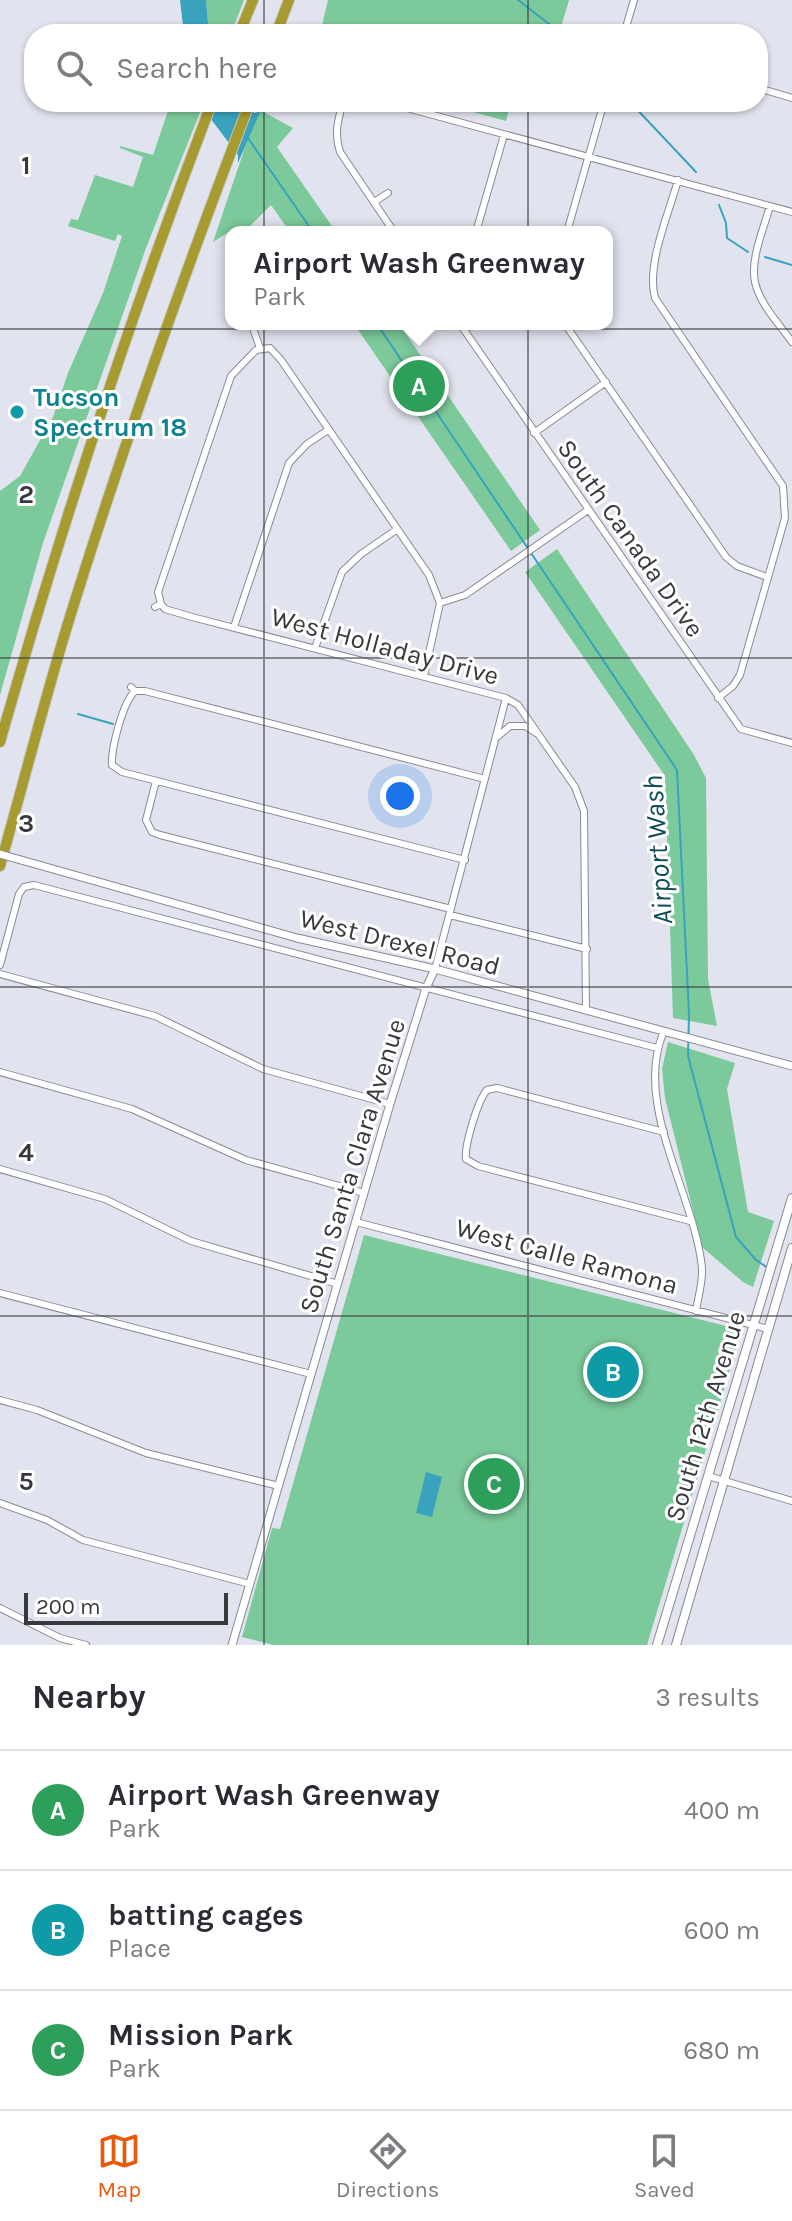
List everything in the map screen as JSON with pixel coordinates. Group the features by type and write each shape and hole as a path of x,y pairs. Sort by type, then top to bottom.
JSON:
{"highway":[{"path":"243,24 253,0"},
{"path":"280,24 289,0"},
{"path":"0,742 83,466 209,112"},
{"path":"0,866 64,636 121,458 173,305 246,112"}],"main road":[{"name":"South 12th Avenue","path":"657,1645 792,1198"},
{"name":"South 12th Avenue","path":"676,1645 792,1248"}],"street":[{"path":"627,24 634,0"},
{"path":"768,91 792,98"},
{"path":"340,112 336,141 340,152 390,226"},
{"path":"421,112 792,212"},
{"path":"569,226 601,112"},
{"path":"478,226 504,135"},
{"path":"678,180 654,267 652,289 658,306 783,486 785,518 740,675 733,686 718,698"},
{"path":"374,202 388,193"},
{"path":"770,206 756,259 754,281 792,342"},
{"name":"South Canada Drive","path":"464,330 741,729 792,743"},
{"path":"569,330 726,557 737,566 767,577"},
{"path":"254,331 261,348 276,352 429,575 440,603 424,676"},
{"name":"West Holladay Drive","path":"261,348 249,355 231,376 158,592 158,605 170,611 506,698 523,710 575,787 584,811 586,1010"},
{"path":"534,433 606,382"},
{"path":"234,627 289,463 307,444 328,430"},
{"path":"440,603 465,595 588,510"},
{"path":"315,648 342,572 361,554 396,530"},
{"path":"465,860 122,772 109,767 112,753 133,689 485,779"},
{"name":"South Santa Clara Avenue","path":"232,1645 390,1104 426,988 435,969 506,698"},
{"path":"495,740 510,726 525,726 539,734"},
{"path":"156,781 144,829 587,949"},
{"name":"West Drexel Road","path":"0,854 297,938 435,969 792,1066"},
{"name":"West Drexel Road","path":"0,965 19,894 24,887 34,885 657,1048"},
{"path":"0,974 155,1016 263,1069 390,1104"},
{"path":"664,1031 657,1048 656,1092 702,1269 696,1311"},
{"path":"0,1072 132,1109 246,1160 364,1193"},
{"path":"483,1081 487,1090 463,1162 690,1221"},
{"path":"487,1090 497,1088 664,1132"},
{"path":"0,1169 105,1199 191,1241 338,1284"},
{"name":"West Calle Ramona","path":"356,1222 768,1329"},
{"path":"0,1293 311,1374"},
{"path":"0,1400 37,1410 146,1453 279,1486"},
{"path":"708,1476 792,1501"},
{"path":"0,1503 47,1520 83,1540 250,1584"},
{"path":"0,1608 60,1638 86,1645"}],"green space":[{"path":"206,0 244,0 235,24 208,24"},
{"path":"328,0 569,0 562,24 322,24"},
{"path":"168,112 200,112 146,248 43,543 0,695 0,491 20,476 53,417 68,373 103,293 122,236 118,234 115,241 68,226 71,219 78,220 95,175 133,187 143,157 120,146 153,155"},
{"path":"257,112 264,112 293,128 277,147 332,226 286,226 271,205 250,226 225,226 225,234 213,242"},
{"path":"473,112 508,112 506,121"},
{"path":"358,330 403,330 540,530 511,551"},
{"path":"557,549 694,755 706,778 708,979 717,1026 673,1018 665,776 525,572"},
{"path":"668,1042 735,1063 727,1089 748,1212 774,1221 753,1287 702,1247 665,1098 662,1069"},
{"path":"364,1235 742,1330 647,1645 273,1645 242,1637 272,1528 280,1529"}],"water":[{"path":"180,0 206,0 208,24 183,24"},
{"path":"206,112 260,112 238,163 238,155"},
{"path":"426,1472 442,1477 432,1517 416,1513"}],"waterway":[{"path":"518,0 549,24"},
{"path":"639,112 696,172"},
{"name":"Airport Wash","path":"248,138 309,226"},
{"path":"719,205 726,223 727,238 748,252"},
{"path":"765,257 792,265"},
{"name":"Airport Wash","path":"381,330 677,770 689,1014 688,1056 736,1237 756,1260 768,1268"},
{"path":"78,714 113,724"}],"place":[{"name":"Airport Wash Greenway","path":"419,386"},
{"name":"Tucson Spectrum 18","path":"17,412"},
{"name":"batting cages","path":"613,1372"},
{"name":"Mission Park","path":"494,1484"}]}
